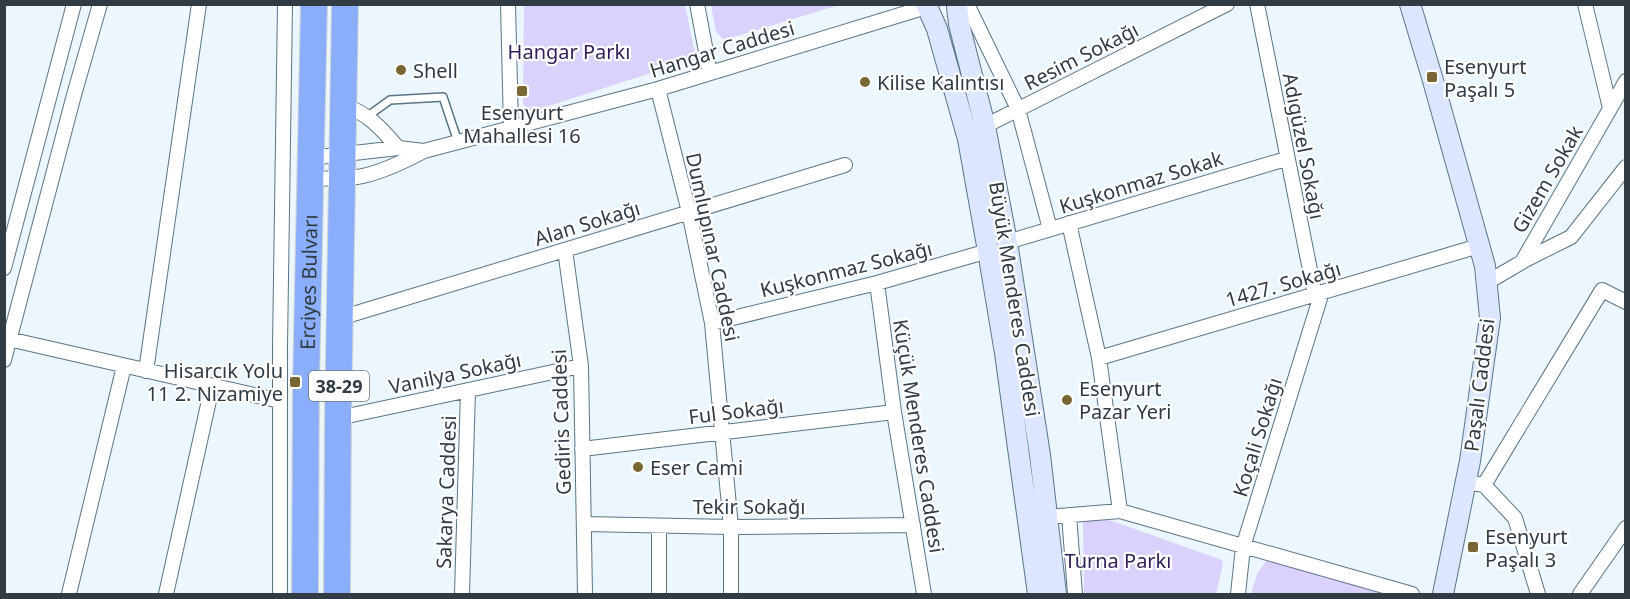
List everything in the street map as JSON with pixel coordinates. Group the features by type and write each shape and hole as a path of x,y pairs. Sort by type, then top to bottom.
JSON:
{"highway":[{"name":"Erciyes Bulvarı","path":"305,594 306,384 314,4"},
{"name":"Erciyes Bulvarı","path":"337,594 345,4"}],"street":[{"path":"4,268 74,4"},
{"path":"4,360 7,338 100,4"},
{"path":"146,371 198,4"},
{"path":"280,594 285,4"},
{"path":"508,4 510,128"},
{"path":"697,4 710,73"},
{"name":"Resim Sokağı","path":"985,126 1227,4"},
{"name":"Adıgüzel Sokağı","path":"1257,4 1286,159 1319,294"},
{"name":"Paşalı Caddesi","path":"1410,4 1485,267 1490,318 1472,449 1475,484 1443,594"},
{"path":"1584,4 1610,108"},
{"path":"927,7 936,17 946,17 960,5 1018,109 1050,229"},
{"name":"Büyük Menderes Caddesi","path":"960,5 959,24 985,126 1008,242 1040,455 1056,594"},
{"name":"Hangar Caddesi","path":"310,168 343,166 364,176 405,161 424,151 658,89 927,7"},
{"name":"Büyük Menderes Caddesi","path":"927,7 937,29 968,139 1021,459 1038,594"},
{"name":"Gizem Sokak","path":"1486,283 1522,262 1626,81"},
{"name":"Dumlupınar Caddesi","path":"658,89 689,212 712,323 731,527 731,594"},
{"path":"343,105 368,116 398,148"},
{"name":"Hangar Caddesi","path":"310,168 343,166 398,148 424,151"},
{"name":"Kuşkonmaz Sokak","path":"1008,242 1286,159"},
{"name":"Alan Sokağı","path":"340,318 845,165"},
{"path":"1522,262 1571,237 1626,167"},
{"path":"1069,223 1099,358 1120,511"},
{"name":"1427. Sokağı","path":"1099,358 1479,246"},
{"name":"Gediris Caddesi","path":"565,250 581,366 585,594"},
{"name":"Kuşkonmaz Sokağı","path":"712,323 877,283 988,251"},
{"name":"Küçük Menderes Caddesi","path":"877,283 894,412 924,594"},
{"path":"1538,594 1515,518 1475,484 1602,290 1626,302"},
{"name":"Koçali Sokağı","path":"1238,594 1243,547 1319,294"},
{"path":"7,338 280,401"},
{"path":"69,594 124,366"},
{"name":"Vanilya Sokağı","path":"338,418 581,366"},
{"path":"166,594 212,387"},
{"name":"Sakarya Caddesi","path":"462,594 468,390"},
{"name":"Ful Sokağı","path":"582,449 894,412"},
{"path":"1047,517 1120,511 1412,594"},
{"path":"1069,515 1075,594"},
{"name":"Tekir Sokağı","path":"584,524 731,527 913,525"},
{"path":"659,594 660,526"},
{"path":"1580,594 1626,528"}],"lane":[{"path":"368,116 390,100 443,97 458,142"}],"green space":[{"path":"711,4 839,5 724,40 716,32"},
{"name":"Hangar Parkı","path":"524,5 685,5 695,53 688,61 530,112 523,104"},
{"name":"Turna Parkı","path":"1101,517 1222,560 1216,594 1084,594 1083,520"},
{"path":"1272,553 1416,594 1251,594 1257,574"}],"place":[{"name":"Shell","path":"401,70"},
{"name":"Esenyurt Paşalı 5","path":"1432,77"},
{"name":"Kilise Kalıntısı","path":"865,82"},
{"name":"Esenyurt Mahallesi 16","path":"522,91"},
{"name":"Hisarcık Yolu 11 2. Nizamiye","path":"295,382"},
{"name":"Esenyurt Pazar Yeri","path":"1067,400"},
{"name":"Eser Cami","path":"638,467"},
{"name":"Esenyurt Paşalı 3","path":"1473,547"}]}
